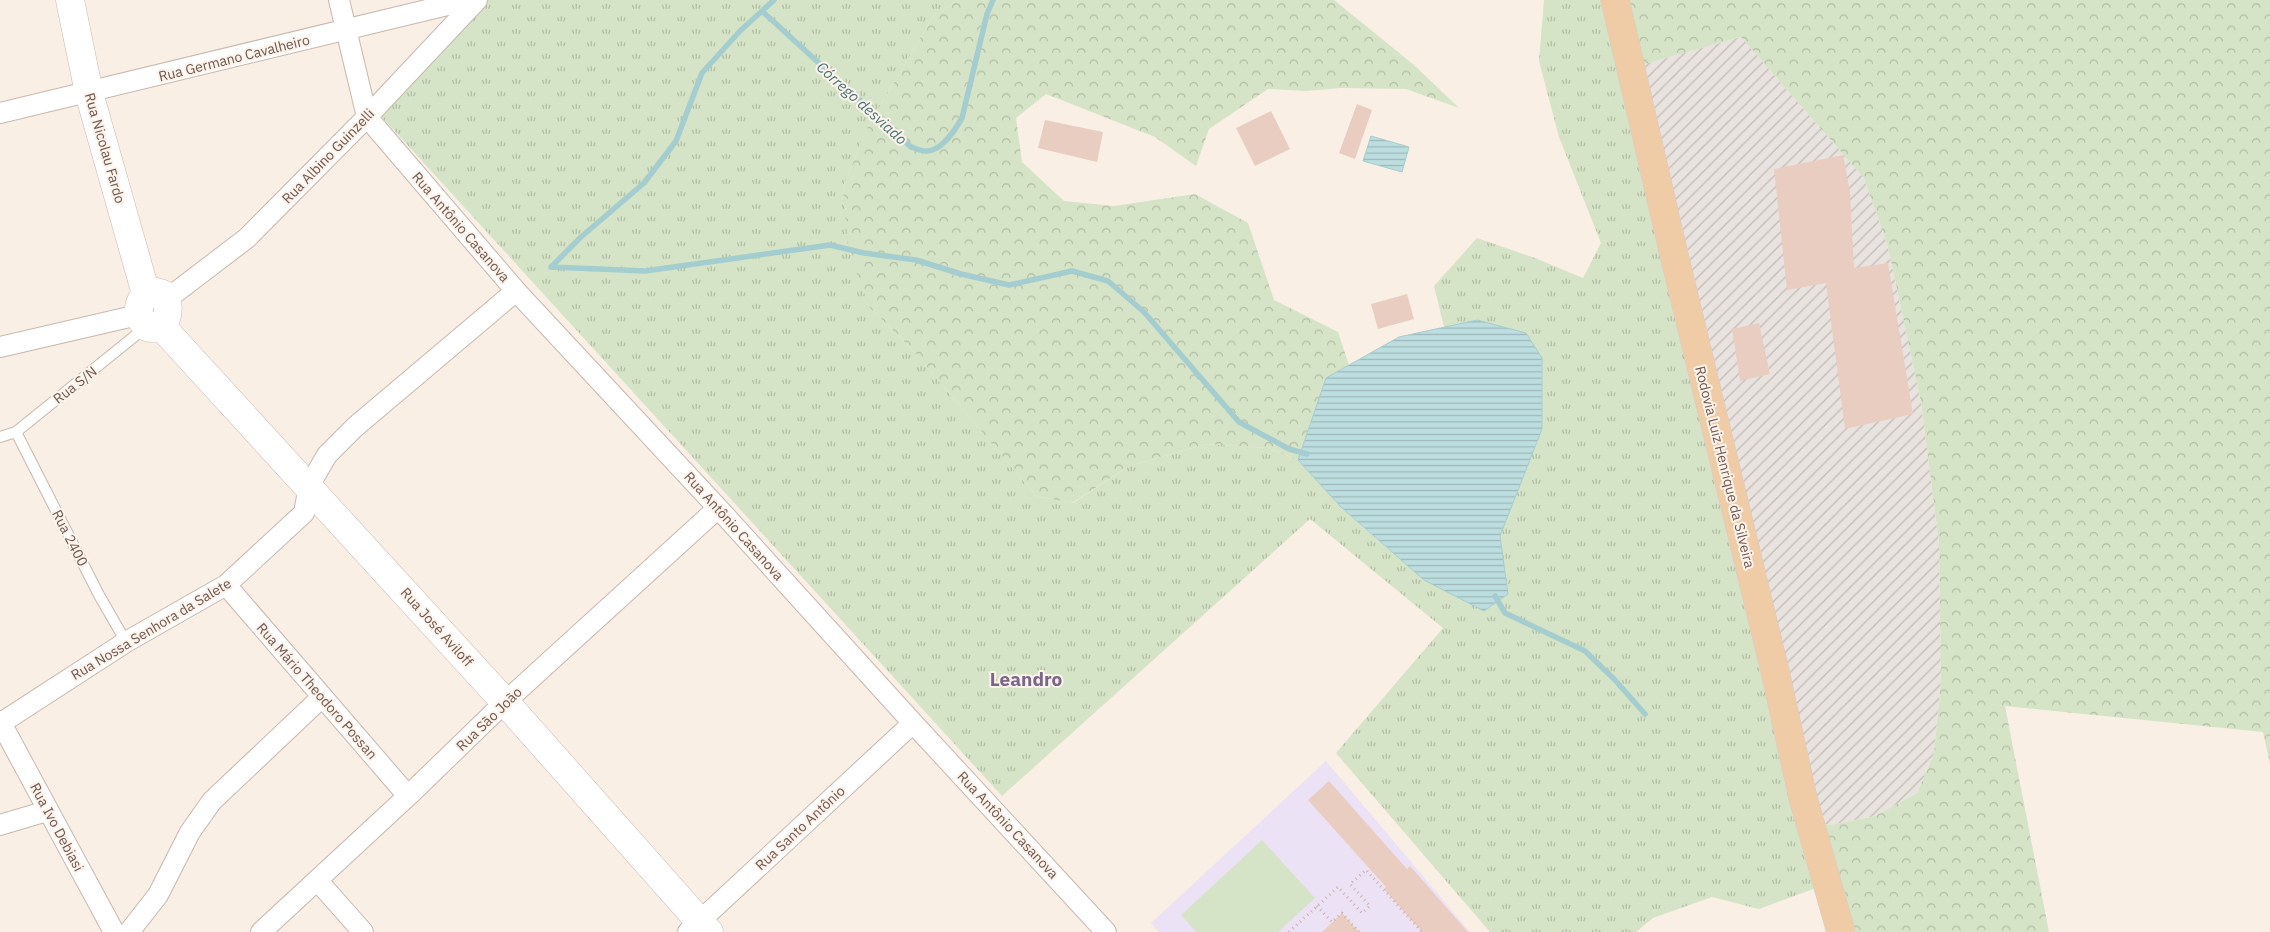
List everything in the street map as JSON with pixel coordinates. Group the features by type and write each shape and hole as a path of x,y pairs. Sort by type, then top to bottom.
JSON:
{"main road":[{"name":"Rodovia Luiz Henrique da Silveira","path":"1615,0 1677,269 1775,672 1802,798 1841,932"}],"street":[{"name":"Rua Nicolau Fardo","path":"70,0 89,93 152,312"},
{"path":"339,0 367,117"},
{"name":"Rua Germano Cavalheiro","path":"0,113 468,0"},
{"name":"Rua Albino Guinzelli","path":"0,348 152,312 247,238 367,117 477,0"},
{"name":"Rua Antônio Casanova","path":"367,117 516,291 718,508 1106,932"},
{"name":"Rua Nossa Senhora da Salete","path":"0,722 126,642 226,585 304,513 309,486 327,454 355,427 516,291"},
{"name":"Rua José Aviloff","path":"152,312 505,702 699,929"},
{"name":"Rua São João","path":"261,932 408,796 505,702 718,508"},
{"name":"Rua Mário Theodoro Possan","path":"226,585 408,796"},
{"path":"129,932 158,895 190,832 212,801 322,697"},
{"name":"Rua Ivo Debiasi","path":"0,722 114,932"},
{"name":"Rua Santo Antônio","path":"699,929 913,723"},
{"path":"0,825 47,811"},
{"path":"317,880 363,932"}],"lane":[{"name":"Rua S/N","path":"0,437 16,432 152,312"},
{"name":"Rua 2400","path":"16,432 99,595 126,642"}],"path":[{"path":"1289,932 1338,887 1362,913 1370,906 1350,884 1366,870 1422,932"},
{"path":"1317,906 1332,922 1342,913 1359,932"}],"shaded area":[{"path":"1741,37 1864,178 1888,247 1921,402 1939,544 1941,681 1934,753 1917,793 1875,816 1830,825 1798,819 1623,70"},
{"path":"1326,761 1470,932 1159,932 1151,923"}],"green space":[{"path":"487,0 958,0 932,18 866,130 843,188 869,307 910,347 1036,496 1073,503 1129,466 1207,444 1268,448 1298,460 1341,507 1424,580 1508,593 1500,536 1542,429 1477,320 1444,327 1434,286 1477,238 1535,258 1583,278 1601,243 1559,137 1539,61 1544,0 1608,0 1816,888 1759,909 1712,897 1653,918 1636,932 1490,932 1336,753 1443,628 1310,519 1002,796 380,115"},
{"path":"958,0 1334,0 1414,65 1459,108 1406,89 1341,88 1306,91 1268,89 1209,129 1196,166 1155,137 1046,94 1016,118 1022,162 1064,201 1114,206 1195,194 1248,223 1274,300 1338,332 1349,365 1326,378 1298,460 1268,448 1207,444 1129,466 1072,503 1036,496 910,347 869,307 848,248 843,188 866,130 932,18"},
{"path":"1608,0 2270,0 2270,764 2263,732 2005,706 2049,932 1828,932 1798,819 1830,825 1875,816 1917,793 1934,753 1941,681 1939,544 1921,402 1888,247 1864,178 1741,37 1623,70"},
{"path":"1262,840 1315,898 1278,932 1196,932 1181,915"}],"water":[{"path":"1371,136 1409,147 1402,172 1363,161"},
{"path":"1477,320 1526,333 1542,358 1542,429 1500,536 1508,594 1484,611 1424,580 1341,507 1298,460 1326,378 1399,337"}],"building":[{"path":"1357,104 1372,110 1355,159 1339,153"},
{"path":"1271,111 1290,149 1255,166 1236,128"},
{"path":"1045,120 1103,132 1097,162 1038,148"},
{"path":"1843,155 1850,192 1854,268 1888,263 1913,414 1845,429 1826,283 1787,290 1774,169"},
{"path":"1407,294 1414,319 1378,329 1371,304"},
{"path":"1759,323 1770,374 1740,381 1732,329"},
{"path":"1329,781 1407,869 1410,866 1468,932 1422,932 1384,889 1386,887 1308,800"},
{"path":"1342,913 1359,932 1322,932"}],"waterway":[{"path":"551,267 581,237 644,183 676,141 702,73 740,31 774,0"},
{"name":"Córrego desviado","path":"763,12 911,147 925,151 933,150 943,144 962,118 987,14 993,0"},
{"path":"551,267 645,271 830,245 864,253 916,260 961,274 1009,285 1072,271 1108,281 1144,312 1239,422 1289,449 1307,454"},
{"path":"1495,596 1505,613 1585,651 1615,680 1645,714"}],"district":[{"name":"Leandro","path":"1026,679"}]}
